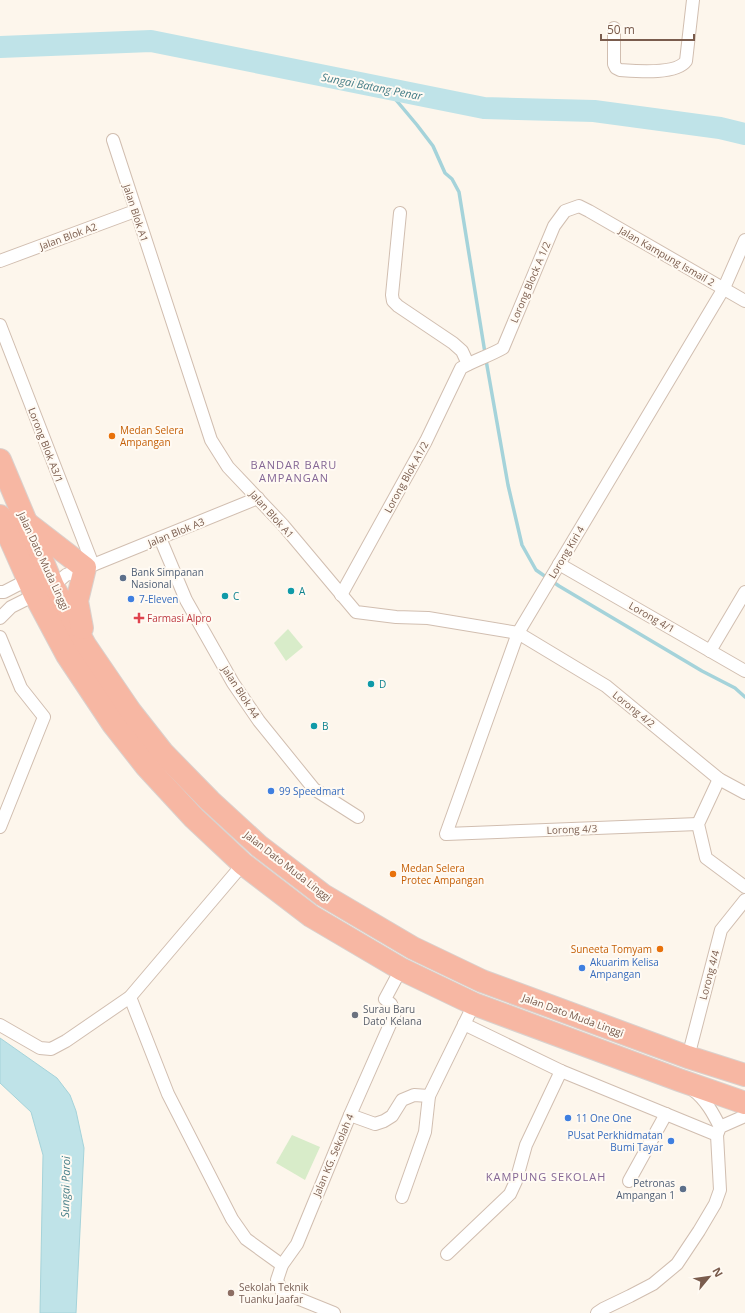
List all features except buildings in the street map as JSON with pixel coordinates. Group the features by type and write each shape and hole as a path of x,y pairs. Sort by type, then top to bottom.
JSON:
{"highway":[{"name":"Jalan Dato Muda Linggi","path":"0,460 25,522 58,577 85,645 130,711 163,753 210,801 259,846 323,895 413,948 482,982 688,1057 745,1075"},
{"name":"Jalan Dato Muda Linggi","path":"0,516 58,577 68,655 113,724 146,766 194,818 243,864 311,916 401,969 474,1004 745,1103"},
{"path":"25,522 58,577 77,601 85,645"}],"street":[{"path":"614,28 614,64 616,68 620,70 651,72 678,67 686,61 693,0"},
{"name":"Jalan Blok A1","path":"113,140 211,440 228,467 283,525 356,612 396,617 428,618 518,633"},
{"name":"Lorong Block A 1/2","path":"470,363 503,348 554,226 565,211 579,206 589,211"},
{"name":"Jalan Blok A2","path":"0,261 135,211"},
{"name":"Jalan Kampung Ismail 2","path":"589,211 745,301"},
{"path":"400,213 392,295 394,301 398,306 453,343 462,351 470,363"},
{"name":"Lorong Kiri 4","path":"446,834 518,633 724,288 745,240"},
{"name":"Lorong Blok A3/1","path":"0,325 58,577"},
{"name":"Lorong Blok A1/2","path":"341,595 426,441 461,368 470,363"},
{"name":"Jalan Blok A3","path":"58,577 258,498"},
{"name":"Jalan Blok A4","path":"160,538 186,600 233,683 259,721 314,789 358,817"},
{"name":"Lorong 4/1","path":"559,564 745,671"},
{"path":"0,592 58,577"},
{"path":"0,618 11,607 58,577"},
{"path":"710,651 745,592"},
{"name":"Lorong 4/2","path":"518,633 606,686 719,779 745,793"},
{"path":"0,638 21,688 44,717 5,797 0,827"},
{"path":"719,779 698,824 706,858 745,888"},
{"name":"Lorong 4/3","path":"446,834 698,824"},
{"path":"0,1025 40,1048 51,1049 66,1041 130,997 243,864"},
{"name":"Lorong 4/4","path":"688,1057 721,930 745,900"},
{"name":"Jalan KG. Sekolah 4","path":"334,1313 282,1292 277,1280 282,1265 296,1244 395,1013 391,1004 386,999 401,969"},
{"path":"130,997 168,1094 232,1218 246,1239 282,1265"},
{"path":"402,1197 425,1132 429,1096 474,1004"},
{"path":"464,1024 561,1071 666,1114 718,1131 745,1116"},
{"path":"447,1254 510,1194 516,1181 526,1144 561,1071"},
{"path":"597,1313 653,1284 677,1264 699,1232 715,1204 720,1190 718,1131 712,1111 702,1097 679,1080"},
{"path":"350,1115 375,1124 392,1116 402,1100 414,1095 429,1096"},
{"path":"629,1181 666,1114"}],"green space":[{"path":"288,629 303,647 286,661 274,643"},
{"path":"292,1135 320,1147 305,1180 276,1163"}],"water":[{"name":"Sungai Paroi","path":"0,1038 57,1078 70,1095 76,1111 84,1148 76,1313 40,1313 43,1155 31,1112 0,1083"}],"waterway":[{"name":"Sungai Batang Penar","path":"0,47 151,41 484,108 594,111 720,128 745,134"},
{"path":"386,88 433,146 445,173 452,179 459,192 485,353"},
{"path":"486,360 508,485 522,545 536,570 559,586 702,671 735,688 745,697"}],"place":[{"name":"Medan Selera Ampangan","path":"112,436"},
{"name":"Bank Simpanan Nasional","path":"123,578"},
{"name":"A","path":"291,591"},
{"name":"C","path":"225,596"},
{"name":"7-Eleven","path":"131,599"},
{"name":"Farmasi Alpro","path":"139,618"},
{"name":"D","path":"371,684"},
{"name":"B","path":"314,726"},
{"name":"99 Speedmart","path":"271,791"},
{"name":"Medan Selera Protec Ampangan","path":"393,874"},
{"name":"Suneeta Tomyam","path":"660,949"},
{"name":"Akuarim Kelisa Ampangan","path":"582,968"},
{"name":"Surau Baru Dato' Kelana","path":"355,1015"},
{"name":"11 One One","path":"568,1118"},
{"name":"PUsat Perkhidmatan Bumi Tayar","path":"671,1141"},
{"name":"Petronas Ampangan 1","path":"683,1189"},
{"name":"Sekolah Teknik Tuanku Jaafar","path":"231,1293"}],"district":[{"name":"BANDAR BARU AMPANGAN","path":"294,470"},
{"name":"KAMPUNG SEKOLAH","path":"546,1176"}]}
